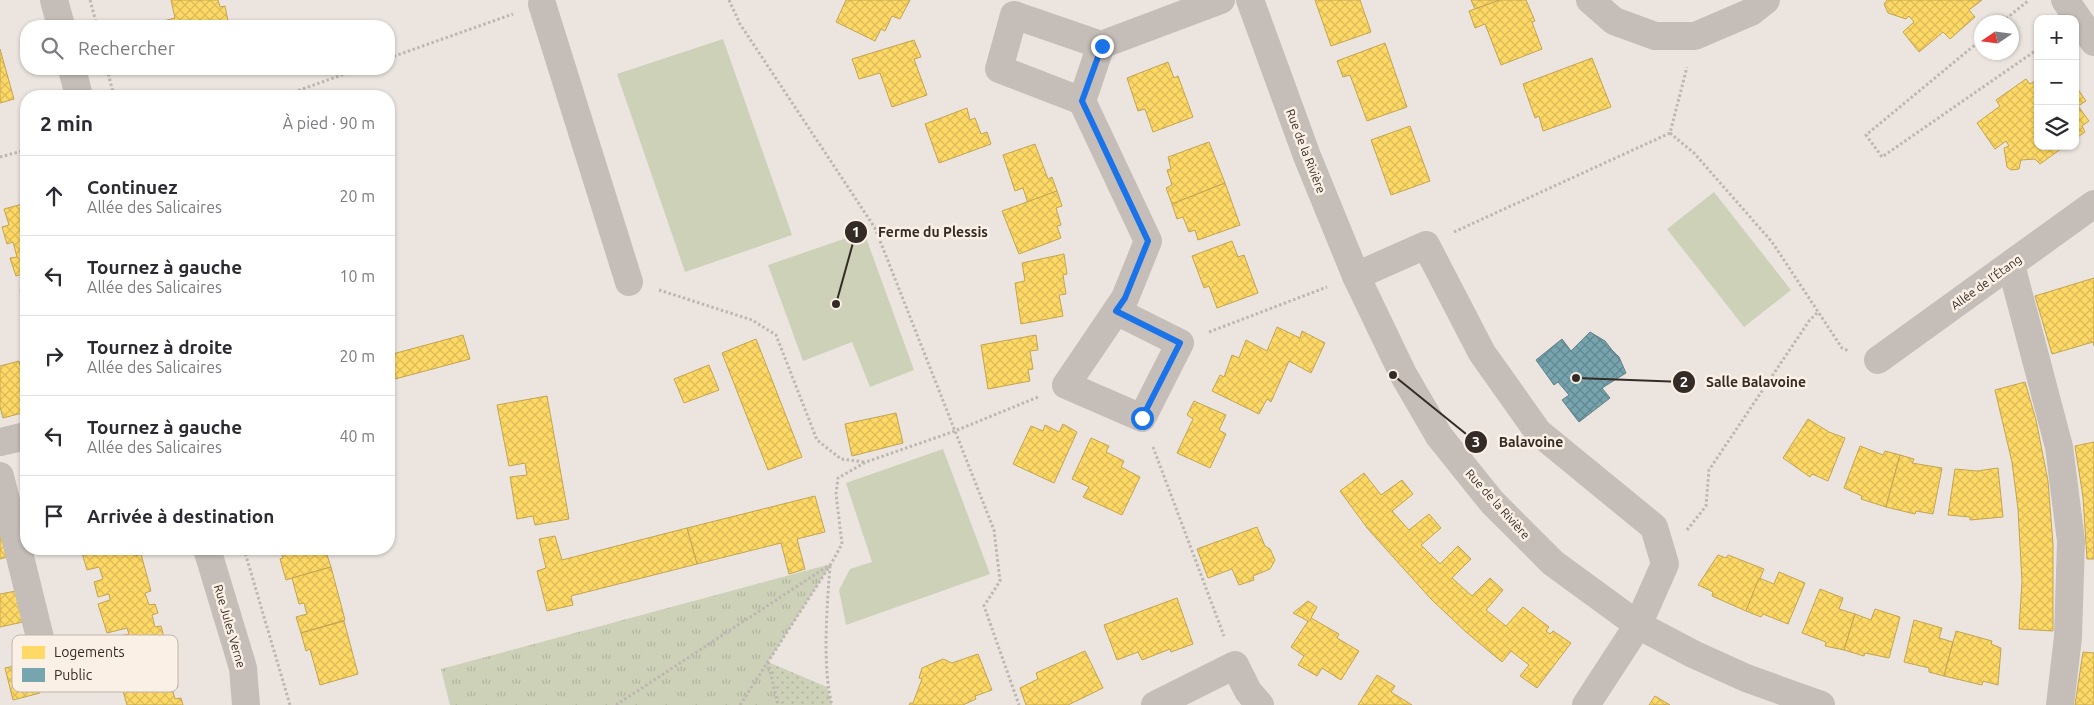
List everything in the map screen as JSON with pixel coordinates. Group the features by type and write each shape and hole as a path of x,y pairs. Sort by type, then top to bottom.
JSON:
{"street":[{"path":"54,0 59,20"},
{"path":"1116,311 1180,343 1142,418 1066,385 1116,311 1125,298 1148,241 1082,101 999,69 1014,15 1102,46 1221,0"},
{"name":"Rue de la Rivière","path":"1250,0 1307,156 1356,276 1403,374 1439,436 1492,502 1553,563 1638,625 1746,678 1821,705"},
{"path":"1590,0 1614,21 1655,36 1695,36 1751,12 1766,0"},
{"path":"2065,0 2094,42"},
{"path":"542,4 629,282"},
{"path":"1082,101 1102,46"},
{"path":"74,75 77,90"},
{"name":"Allée de l’Étang","path":"1878,360 2094,204"},
{"path":"1356,276 1426,245 1482,353 1538,432 1654,527 1665,564 1638,625 1586,705"},
{"path":"2011,265 2059,447 2071,541 2068,638 2060,705"},
{"path":"0,442 20,437"},
{"path":"0,476 39,635"},
{"name":"Rue Jules Verne","path":"210,555 243,668 246,705"},
{"path":"1155,705 1235,664 1248,692 1260,705"}],"path":[{"path":"90,0 95,20"},
{"path":"729,0 740,24 875,228 994,530 1000,581 984,606 1019,705"},
{"path":"2011,15 2029,0"},
{"path":"395,56 542,4"},
{"path":"1670,133 1695,36"},
{"path":"1974,47 1866,135 1882,157 2034,52"},
{"path":"109,75 112,90"},
{"path":"300,90 342,75"},
{"path":"1426,245 1670,133"},
{"path":"1670,133 1694,152 1772,242 1842,348 1878,360"},
{"path":"0,156 20,151"},
{"path":"1180,343 1356,276"},
{"path":"629,282 688,298 752,320 776,335 817,440 841,459 866,462"},
{"path":"1664,560 1706,506 1708,470 1809,321 1818,312"},
{"path":"740,705 842,544 836,494 838,478 866,462 955,431 1066,385"},
{"path":"1142,418 1235,664"},
{"path":"246,555 290,705"},
{"path":"616,705 830,564"},
{"path":"830,564 827,687 832,705"},
{"path":"768,662 778,705"}],"green space":[{"path":"723,39 792,235 685,272 617,74"},
{"path":"1714,192 1791,290 1744,327 1667,229"},
{"path":"864,232 914,370 870,387 852,342 803,361 768,265"},
{"path":"943,449 990,574 846,625 839,590 850,569 872,562 846,483"},
{"path":"831,564 768,662 779,705 450,705 441,669"},
{"path":"768,662 827,687 832,705 779,705"}],"building: Logements":[{"path":"171,0 218,0 220,7 225,6 228,20 167,20 175,18"},
{"path":"846,0 910,0 900,19 892,16 885,31 881,29 875,41 836,22"},
{"path":"1315,0 1360,0 1371,32 1331,46"},
{"path":"1471,0 1500,0 1475,9"},
{"path":"1500,0 1526,0 1535,21 1532,22 1542,49 1501,65 1485,24 1475,28 1469,11"},
{"path":"1887,0 1982,0 1969,10 1974,18 1950,39 1943,32 1919,52 1903,32 1914,22 1909,16 1906,19 1888,13 1884,4"},
{"path":"914,40 921,57 914,59 927,95 892,107 880,73 859,79 852,59"},
{"path":"1385,43 1407,107 1367,121 1350,75 1343,77 1337,61"},
{"path":"0,49 14,99 0,103"},
{"path":"1592,58 1611,107 1543,131 1539,116 1535,118 1523,84"},
{"path":"1168,62 1174,78 1178,76 1193,117 1153,132 1145,109 1138,111 1127,78"},
{"path":"2026,79 2030,84 2034,82 2034,150 2059,150 2040,164 2035,159 2021,160 2019,169 2011,170 2007,167 2004,148 2009,146 2006,141 1995,149 1977,123 2000,106 1996,100"},
{"path":"2079,91 2086,101 2079,105"},
{"path":"2079,107 2089,121 2082,126 2085,132 2079,136"},
{"path":"967,108 970,120 975,118 981,134 987,132 991,144 939,163 925,124"},
{"path":"1410,126 1430,181 1391,195 1371,140"},
{"path":"1209,142 1225,183 1172,204 1166,188 1172,185 1167,170 1171,169 1168,157"},
{"path":"1035,144 1048,179 1052,177 1057,191 1028,203 1023,188 1015,191 1003,155"},
{"path":"1225,183 1240,225 1198,240 1195,230 1189,232 1183,217 1177,219 1172,204"},
{"path":"1057,191 1062,206 1056,208 1061,225 1057,226 1061,238 1019,254 1002,211"},
{"path":"20,205 20,275 16,276 10,258 17,257 13,242 7,244 2,227 9,225 4,209"},
{"path":"1232,241 1238,257 1244,255 1258,293 1217,308 1209,286 1204,288 1192,256"},
{"path":"1064,254 1067,274 1063,275 1066,294 1059,295 1063,316 1021,324 1015,283 1025,281 1022,263"},
{"path":"2094,278 2094,346 2093,342 2052,354 2035,296"},
{"path":"1277,327 1300,338 1302,331 1325,343 1311,373 1289,361 1271,402 1267,399 1259,414 1212,391 1220,375 1224,377 1232,355 1239,358 1246,340 1267,351"},
{"path":"463,335 470,359 395,379 395,353"},
{"path":"1036,335 1038,350 1030,351 1033,369 1028,370 1030,381 988,389 981,345"},
{"path":"756,339 802,457 768,470 722,353"},
{"path":"19,361 20,365 20,414 3,418 0,407 0,366"},
{"path":"709,365 719,390 684,403 674,379"},
{"path":"2025,382 2036,420 2048,481 2053,544 2053,631 2019,629 2022,582 2018,509 2012,462 1995,390"},
{"path":"547,396 569,519 535,525 533,516 517,519 510,477 527,475 525,463 509,466 497,405"},
{"path":"1194,401 1226,415 1219,430 1226,434 1210,468 1177,453 1193,419 1187,415"},
{"path":"896,413 903,443 852,456 845,424"},
{"path":"1808,419 1829,432 1845,438 1828,481 1812,474 1810,477 1783,458"},
{"path":"1063,424 1077,432 1054,483 1013,464 1031,426 1043,431 1045,425 1059,432"},
{"path":"1091,438 1109,446 1106,452 1124,461 1121,467 1140,477 1122,515 1083,497 1089,487 1072,479"},
{"path":"2094,442 2094,559 2087,559 2083,497 2075,446"},
{"path":"1860,446 1883,455 1885,451 1900,455 1886,507 1861,499 1862,496 1844,488"},
{"path":"1900,455 1914,459 1912,463 1942,468 1933,514 1916,511 1915,514 1886,507"},
{"path":"1998,468 2003,517 1970,520 1970,517 1948,515 1955,469 1977,471"},
{"path":"1364,473 1381,495 1402,480 1413,494 1392,511 1409,530 1429,514 1441,528 1421,545 1440,564 1458,546 1471,559 1452,578 1472,596 1490,578 1503,590 1486,610 1506,626 1523,607 1549,627 1546,631 1550,634 1553,631 1571,643 1537,688 1520,676 1529,665 1511,651 1502,662 1466,632 1431,599 1368,529 1340,491"},
{"path":"815,496 825,532 797,539 805,569 789,574 781,543 697,564 687,528"},
{"path":"0,525 7,557 0,559"},
{"path":"1257,527 1265,546 1270,549 1275,560 1270,569 1253,576 1254,580 1239,585 1232,569 1208,578 1197,549"},
{"path":"687,528 697,564 571,596 573,605 547,611 537,571 546,568 539,539 555,536 562,560"},
{"path":"83,555 141,555 151,591 145,593 149,605 155,604 158,613 152,615 155,627 161,626 163,635 124,635 129,634 127,628 107,633 98,604 110,600 109,594 98,597 94,582 103,579 99,567 87,570"},
{"path":"282,555 327,555 331,567 286,580 280,559 283,558"},
{"path":"1718,555 1726,558 1728,555 1764,569 1746,611 1712,596 1713,592 1698,585"},
{"path":"331,567 345,620 301,633 296,617 307,614 304,603 299,604 292,578"},
{"path":"1779,572 1805,583 1788,624 1763,614 1761,617 1746,611 1759,578 1774,584"},
{"path":"1820,589 1843,598 1839,609 1855,614 1844,650 1825,646 1826,642 1802,633"},
{"path":"16,591 23,622 0,627 0,594"},
{"path":"1177,598 1193,644 1171,652 1170,649 1142,660 1138,652 1117,660 1104,625"},
{"path":"1308,601 1317,607 1311,618 1339,634 1337,638 1359,651 1341,680 1322,668 1317,676 1298,665 1304,656 1291,647 1308,621 1293,613"},
{"path":"1875,609 1900,617 1889,658 1865,653 1864,656 1844,650 1855,614 1871,620"},
{"path":"1914,620 1942,628 1939,638 1953,642 1944,676 1929,672 1929,668 1904,662"},
{"path":"344,621 358,674 320,685 310,649 306,651 301,633"},
{"path":"1956,631 1992,641 1991,644 2001,648 1998,685 1983,681 1982,685 1944,676"},
{"path":"1085,651 1103,688 1068,705 1026,705 1020,688 1038,679 1036,673"},
{"path":"2083,652 2094,653 2094,705 2075,705"},
{"path":"978,654 992,690 975,696 976,699 963,705 909,705 913,703 922,679 919,678 922,668 943,659 952,663"},
{"path":"12,666 12,692 40,693 13,700 5,668"},
{"path":"1377,675 1395,686 1391,692 1412,705 1358,705"},
{"path":"123,692 173,692 175,699 181,698 183,705 127,705"},
{"path":"1655,696 1670,705 1649,705"}],"building: Public":[{"path":"1590,332 1605,341 1619,357 1626,373 1602,388 1610,398 1579,422 1562,400 1569,395 1558,382 1554,385 1536,360 1562,339 1571,351"}],"place":[{"name":"Ferme du Plessis","path":"836,304"},
{"name":"Balavoine","path":"1393,375"},
{"name":"Salle Balavoine","path":"1576,378"}],"route":[{"path":"1102,46 1082,101 1148,241 1125,298 1116,311 1180,343 1142,418"}]}
